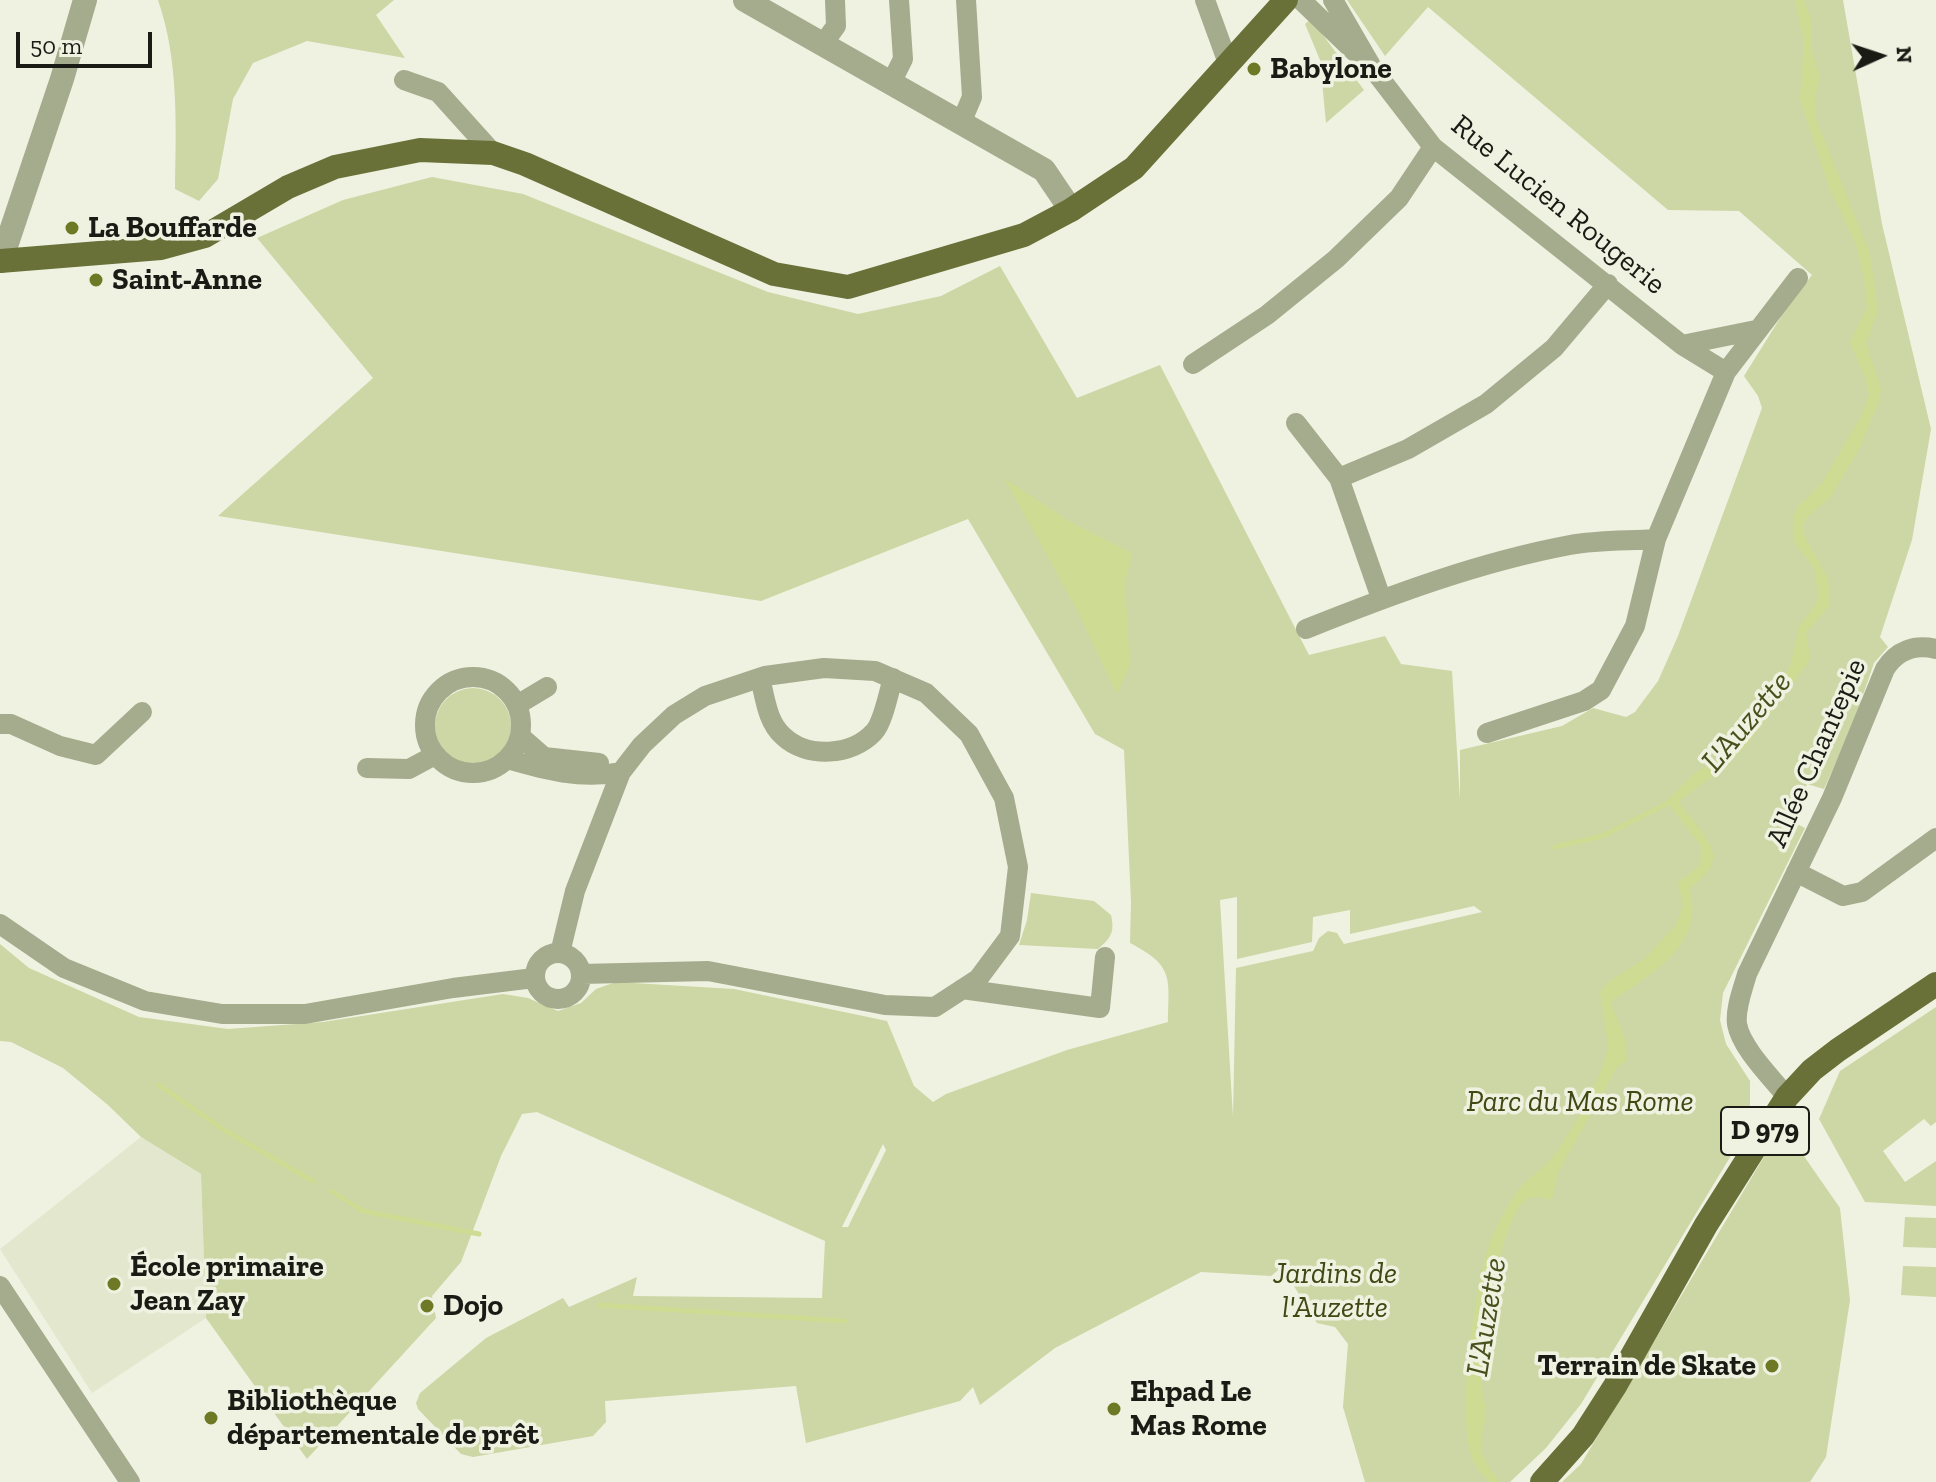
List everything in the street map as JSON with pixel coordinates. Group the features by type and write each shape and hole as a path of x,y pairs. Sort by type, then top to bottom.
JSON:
{"main road":[{"path":"0,262 161,248 205,236 288,187 335,167 420,150 493,153 525,164 774,274 848,287 1024,235 1071,210 1134,168 1286,0"},
{"name":"D 979","path":"1542,1482 1583,1436 1615,1386 1706,1225 1787,1097 1812,1070 1838,1050 1936,984"}],"street":[{"path":"0,262 62,79 85,0"},
{"path":"745,0 1044,170 1071,210"},
{"path":"823,44 836,26 835,0"},
{"path":"891,83 903,59 899,0"},
{"path":"961,123 972,97 966,0"},
{"path":"1205,0 1228,63"},
{"name":"Rue Lucien Rougerie","path":"1301,0 1373,69"},
{"name":"Rue Lucien Rougerie","path":"1333,0 1373,69 1433,147 1682,345 1726,372"},
{"path":"404,80 438,92 493,153"},
{"path":"1193,364 1267,315 1336,259 1399,198 1433,147"},
{"path":"1487,733 1584,701 1601,690 1635,626 1656,539 1726,372 1798,278"},
{"path":"1339,478 1408,449 1486,404 1554,348 1608,284"},
{"path":"1682,345 1756,330"},
{"path":"1296,423 1339,478 1381,598"},
{"path":"1306,629 1381,598 1477,568 1571,545 1656,539"},
{"name":"Allée Chantepie","path":"1787,1097 1752,1054 1737,1024 1747,974 1832,798 1891,660 1904,650 1917,647 1936,649"},
{"path":"560,953 575,891 621,772 642,745 674,715 705,696 760,678 824,668 875,671 926,693 969,734 1004,798 1018,867 1010,936 978,979 935,1007 885,1005 708,971 581,974"},
{"path":"465,678 480,678 508,692 517,705 521,720 520,736 507,759 489,771 473,774 457,771 442,763 426,736 425,720 429,705 438,692 450,683 465,678"},
{"path":"760,678 771,719 783,737 812,751 846,751 876,731 893,678"},
{"path":"517,705 547,687"},
{"path":"0,724 11,724 60,746 96,755 142,712"},
{"path":"520,736 544,757 605,764 621,772"},
{"path":"367,768 409,769 435,755"},
{"path":"507,759 553,772 601,776 621,772"},
{"name":"Allée Chantepie","path":"1796,872 1843,896 1862,892 1936,838"},
{"path":"0,924 64,968 145,1001 222,1014 305,1014 453,988 534,978"},
{"path":"551,953 574,959 581,974 578,988 560,1000 545,996 534,978 539,962 551,953"},
{"path":"962,989 1100,1008 1105,957"},
{"path":"0,1286 130,1482"}],"shaded area":[{"name":"École primaire Jean Zay","path":"141,1137 201,1174 206,1318 92,1393 0,1249"}],"green space":[{"path":"158,0 394,0 376,15 405,58 307,41 253,63 233,99 218,179 199,201 175,189 173,70"},
{"path":"1347,0 1843,0 1882,224 1931,429 1912,540 1880,637 1888,647 1874,663 1852,727 1824,789 1807,784 1791,821 1805,828 1723,993 1720,1020 1726,1044 1750,1081 1750,1124 1581,1404 1546,1448 1510,1482 1365,1482 1343,1407 1348,1344 1335,1327 1317,1323 1282,1267 1271,1276 1201,1272 1055,1348 980,1405 973,1387 960,1401 806,1443 796,1386 605,1401 606,1422 593,1436 473,1457 461,1454 418,1409 416,1403 420,1393 486,1338 563,1298 569,1307 637,1277 633,1296 822,1298 825,1241 537,1112 522,1114 501,1156 461,1262 432,1296 436,1318 307,1459 206,1318 201,1174 141,1137 63,1068 11,1042 0,1041 0,944 29,968 139,1017 228,1029 323,1022 503,994 528,998 558,1011 581,1003 596,989 616,982 734,989 887,1021 914,1086 933,1102 946,1094 1067,1050 1168,1022 1169,994 1162,966 1130,943 1124,750 1095,734 968,519 761,601 218,516 373,378 257,238 343,200 432,177 523,194 768,292 858,314 941,296 1000,266 1077,398 1160,365 1309,655 1385,636 1401,664 1452,671 1460,800 1460,750 1562,726 1593,708 1626,717 1635,712 1658,681 1678,636 1762,408 1744,376 1787,307 1812,275 1739,211 1668,210 1428,7 1385,56","holes":["1237,897 1237,959 1312,942 1313,917 1350,910 1350,934 1474,906 1482,912 1344,944 1337,933 1328,931 1319,938 1313,951 1236,968 1233,1117 1220,900","883,1144 886,1150 848,1227 842,1227"]},
{"path":"1311,19 1364,90 1326,123 1320,60 1305,24"},
{"path":"473,688 488,691 500,699 508,711 511,726 508,741 500,753 488,761 473,764 458,761 446,753 438,741 435,726 438,711 446,699 458,691"},
{"path":"1031,893 1094,901 1111,915 1111,934 1098,949 1019,945"},
{"path":"1936,1007 1936,1122 1931,1126 1924,1119 1883,1151 1905,1182 1936,1161 1936,1206 1865,1202 1819,1119 1840,1071"},
{"path":"1799,1149 1840,1208 1850,1300 1826,1457 1810,1482 1562,1482 1581,1464 1765,1155"},
{"path":"1905,1217 1936,1218 1936,1248 1903,1247"},
{"path":"1903,1266 1936,1267 1936,1297 1901,1295"}],"water":[{"name":"L'Auzette","path":"1795,0 1804,0 1811,19 1812,52 1820,77 1815,96 1816,119 1870,254 1878,311 1866,343 1881,389 1879,401 1860,448 1830,498 1806,518 1804,524 1804,535 1828,578 1830,605 1806,633 1808,663 1727,766 1679,801 1704,834 1713,852 1709,870 1690,889 1692,912 1689,930 1673,955 1611,1002 1625,1039 1627,1060 1617,1068 1558,1172 1552,1200 1528,1199 1517,1211 1508,1232 1493,1288 1483,1372 1486,1414 1481,1449 1500,1482 1489,1482 1474,1463 1469,1444 1466,1390 1472,1327 1490,1244 1500,1220 1521,1187 1559,1149 1602,1069 1608,1044 1600,992 1608,982 1643,960 1676,925 1683,905 1678,882 1700,866 1701,846 1666,801 1696,772 1715,761 1790,667 1799,626 1815,606 1818,596 1814,568 1794,542 1793,517 1798,506 1822,483 1861,416 1869,395 1865,377 1850,343 1867,307 1864,279 1856,245 1829,187 1800,99 1804,43"},
{"path":"1004,478 1069,521 1132,553 1125,584 1130,665 1117,694 1075,606"}],"waterway":[{"path":"1555,847 1602,836 1672,801"},
{"path":"159,1085 224,1130 313,1181"},
{"path":"331,1191 363,1211 479,1234"},
{"path":"599,1305 845,1321"}],"place":[{"name":"Babylone","path":"1254,69"},
{"name":"La Bouffarde","path":"72,228"},
{"name":"Saint-Anne","path":"96,280"},
{"name":"École primaire Jean Zay","path":"114,1284"},
{"name":"Dojo","path":"427,1306"},
{"name":"Terrain de Skate","path":"1772,1366"},
{"name":"Ehpad Le Mas Rome","path":"1114,1409"},
{"name":"Bibliothèque départementale de prêt","path":"211,1418"}],"park label":[{"name":"Parc du Mas Rome","path":"1580,1102"},
{"name":"Jardins de l'Auzette","path":"1335,1291"}]}
